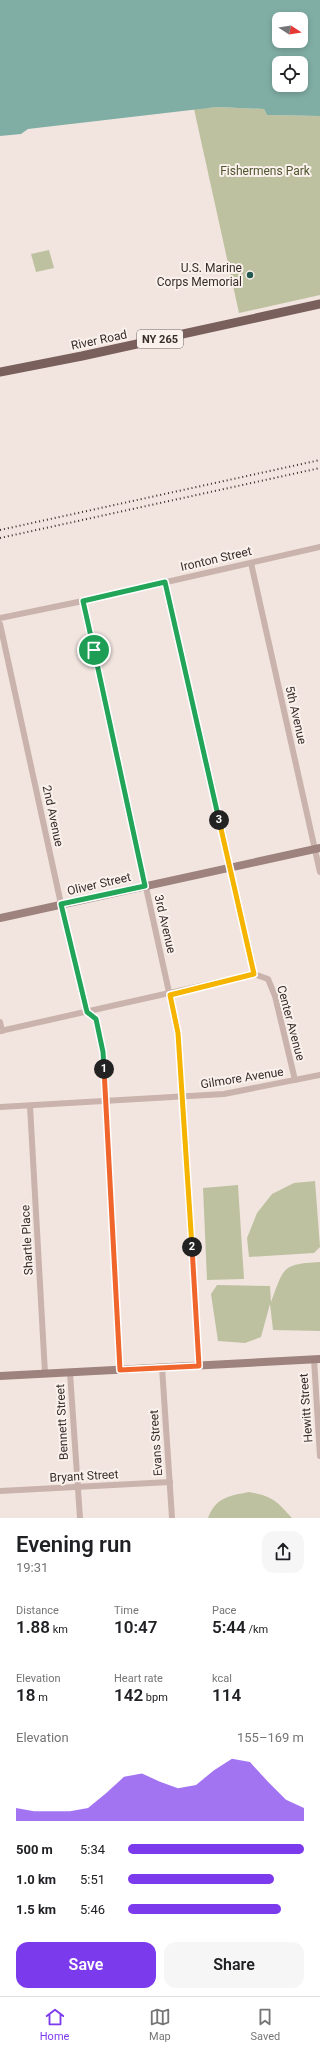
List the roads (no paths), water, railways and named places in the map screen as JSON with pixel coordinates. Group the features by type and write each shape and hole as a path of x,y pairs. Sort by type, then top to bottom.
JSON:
{"main road":[{"name":"River Road","path":"0,372 82,356 320,304"},
{"name":"Oliver Street","path":"0,918 317,848"},
{"path":"0,1376 317,1359"}],"street":[{"name":"Ironton Street","path":"0,618 83,601 320,547"},
{"name":"5th Avenue","path":"251,563 317,848 320,872"},
{"path":"0,1022 1,1031 170,995 254,974 165,582"},
{"name":"3rd Avenue","path":"83,601 178,1033 199,1366"},
{"name":"2nd Avenue","path":"0,624 61,904 87,1012"},
{"name":"Center Avenue","path":"254,974 268,979 275,996 295,1080"},
{"path":"87,1012 96,1019 103,1052 120,1370"},
{"name":"Gilmore Avenue","path":"0,1107 183,1098 224,1094 320,1075"},
{"name":"Shartle Place","path":"30,1106 45,1373"},
{"name":"Hewitt Street","path":"317,1359 320,1456"},
{"name":"Evans Street","path":"162,1367 172,1518"},
{"name":"Bennett Street","path":"70,1373 80,1518"},
{"name":"Bryant Street","path":"0,1491 170,1482"}],"water":[{"path":"0,0 320,0 320,116 267,115 264,109 217,107 28,129 21,134 0,136"}],"railway":[{"path":"0,530 320,460"},
{"path":"0,538 320,468"}],"place":[{"name":"U.S. Marine Corps Memorial","path":"250,275"}],"park label":[{"name":"Fishermens Park","path":"265,171"}]}
